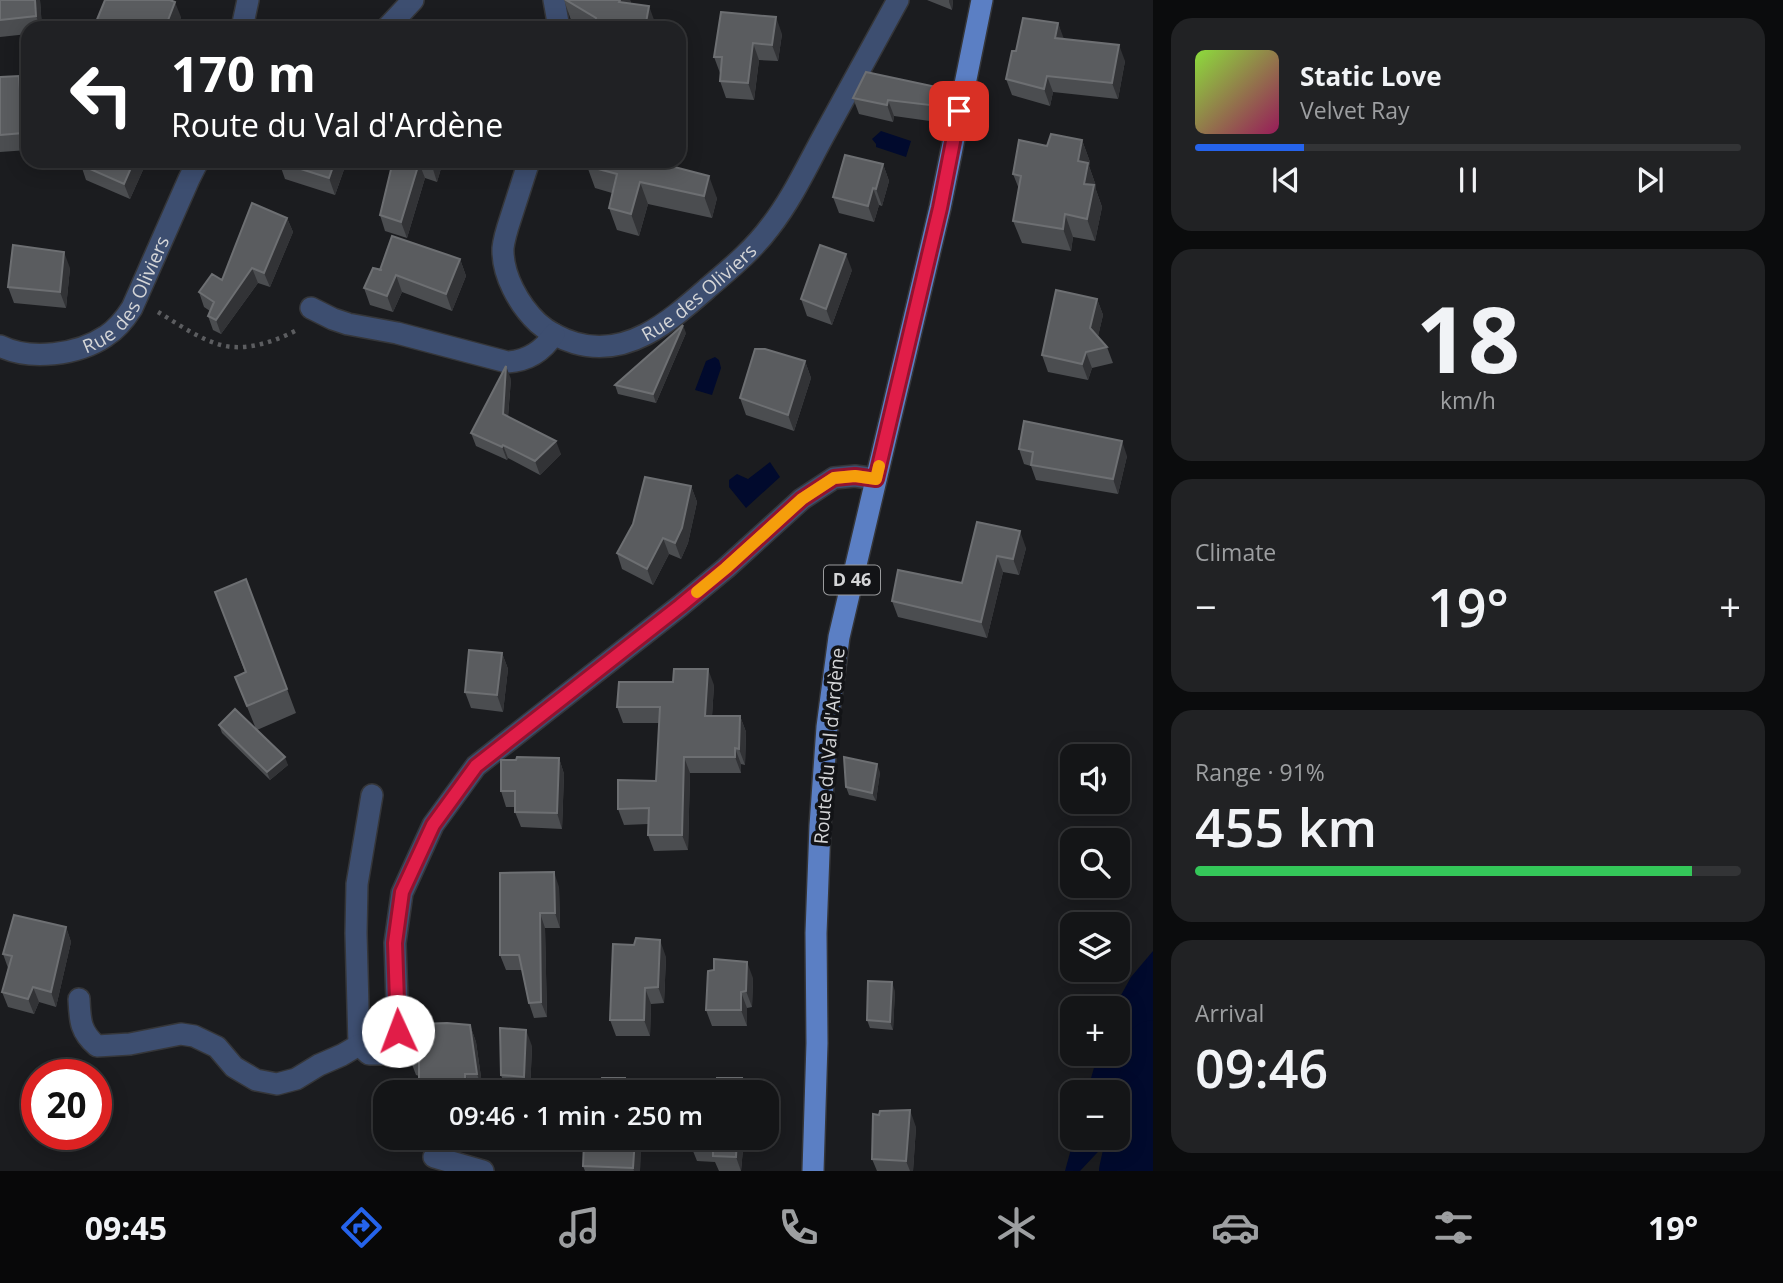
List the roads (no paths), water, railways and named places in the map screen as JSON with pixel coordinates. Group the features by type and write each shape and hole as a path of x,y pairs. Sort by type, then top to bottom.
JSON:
{"main road":[{"name":"Route du Val d'Ardène","path":"813,1171 820,826 827,727 839,637 940,208 982,0"}],"street":[{"path":"244,21 248,0"},
{"path":"394,21 413,0"},
{"path":"554,0 559,21"},
{"name":"Rue des Oliviers","path":"527,168 503,247 505,265 513,289 538,323 566,341 599,347 634,341 672,318 739,261 770,228 796,188 898,0"},
{"name":"Rue des Oliviers","path":"1,349 39,354 76,349 106,337 120,325 136,300 194,168"},
{"path":"316,311 348,324 397,332 507,362 519,362 528,358 541,350 554,334"},
{"path":"372,795 357,884 357,1027 359,1045 369,1054 382,1054 395,1045 398,1031 395,943 402,892 433,825 476,766 680,606 802,499 834,478 855,476 876,479"},
{"path":"79,999 85,1037 97,1046 130,1044 181,1034 194,1036 217,1047 234,1067 256,1080 277,1084 296,1079 359,1045"},
{"path":"435,1157 483,1171"}],"water":[{"path":"881,131 911,141 906,157 876,147 872,139"},
{"path":"715,357 721,368 712,395 695,390 706,361"},
{"path":"770,462 780,477 746,508 729,487 729,480 737,474 748,479"},
{"path":"1153,951 1153,1105 1130,1121 1130,1080 1090,1080 1095,1066 1130,1066 1130,996 1121,996 1131,977"},
{"path":"1071,1150 1100,1150 1080,1171 1065,1171"}],"waterway":[{"path":"1126,1171 1153,1047"}]}
